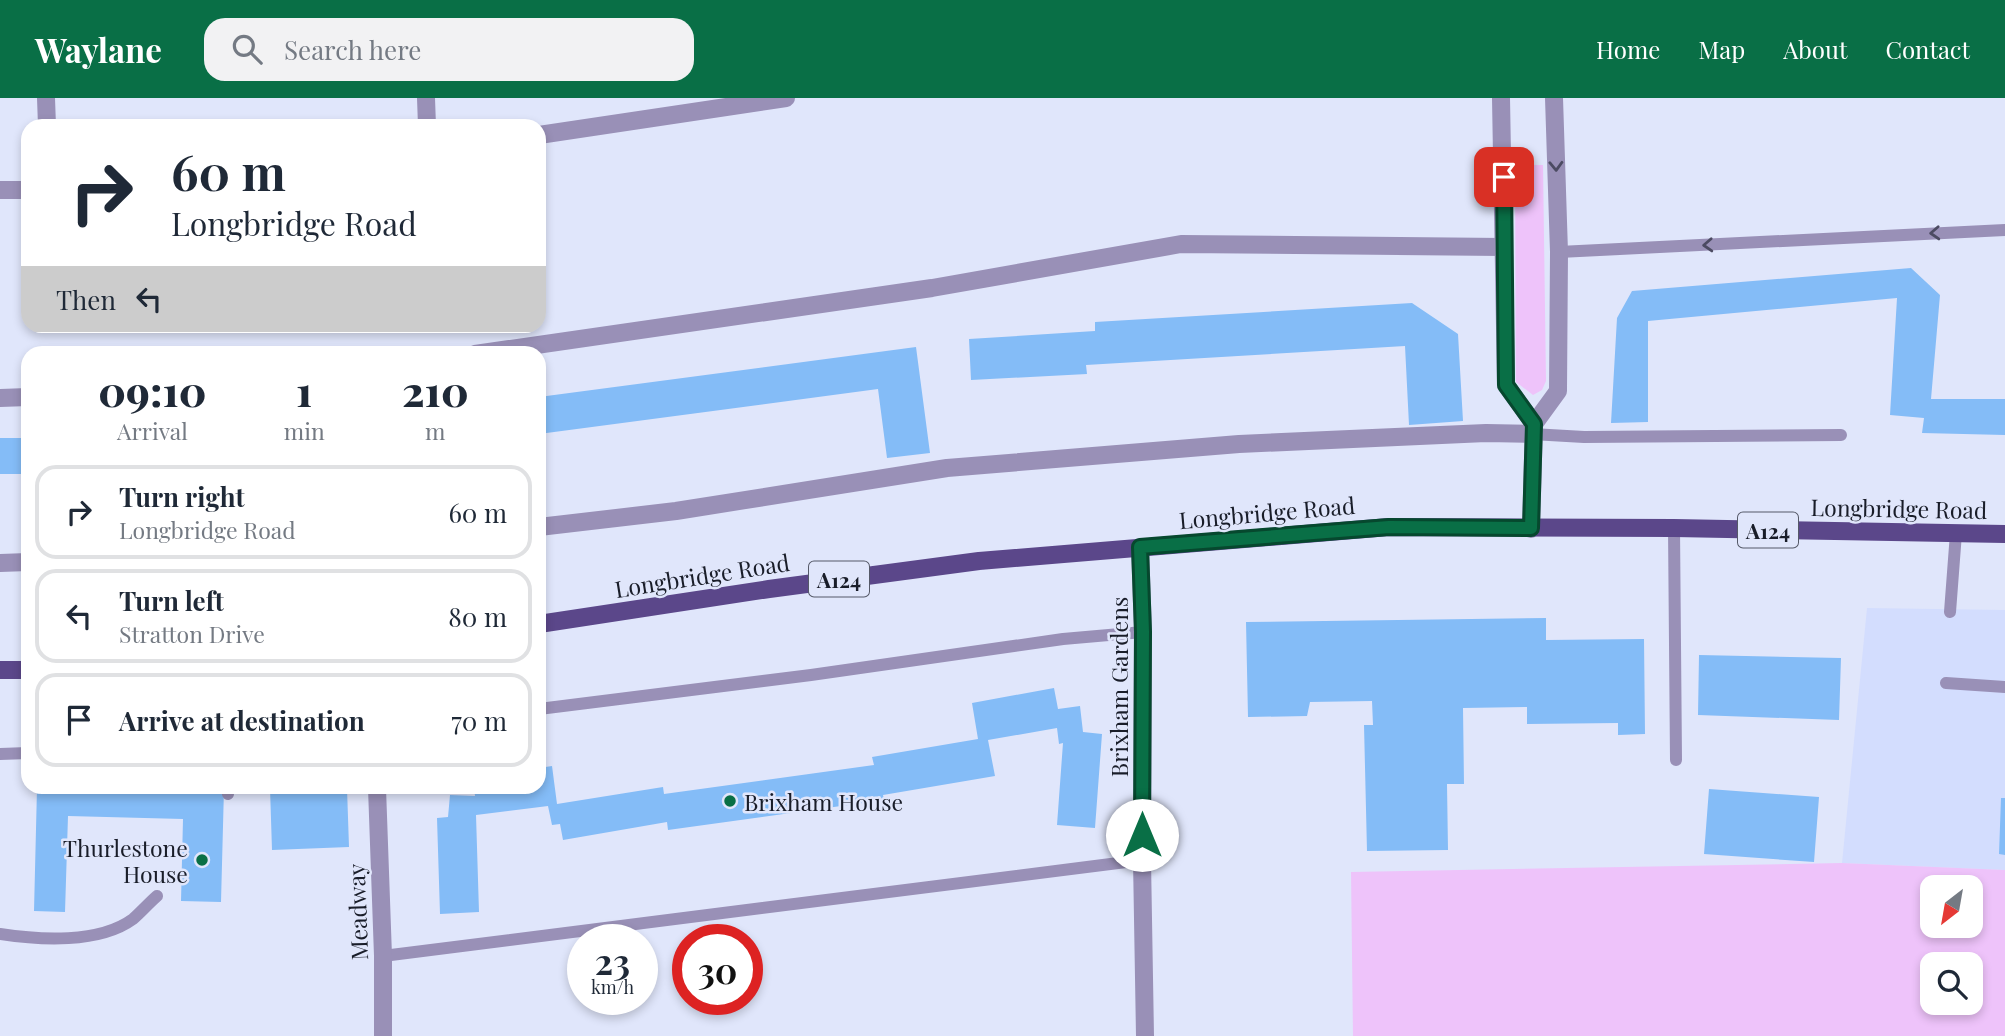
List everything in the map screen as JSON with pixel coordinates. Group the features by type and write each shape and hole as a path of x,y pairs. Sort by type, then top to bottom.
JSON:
{"main road":[{"name":"Longbridge Road","path":"546,623 978,561 1389,527 1674,528 2005,534"},
{"path":"0,670 21,670"}],"street":[{"path":"46,98 47,119"},
{"path":"426,98 427,119"},
{"path":"546,134 786,98"},
{"path":"1501,98 1506,385 1533,429"},
{"path":"1531,528 1533,429 1558,391 1559,252 1554,98"},
{"path":"0,190 21,190"},
{"path":"530,346 932,288 1181,244 1503,247"},
{"path":"0,398 21,397"},
{"path":"546,526 676,511 947,468 1239,444 1533,429"},
{"name":"Brixham Gardens","path":"1140,547 1143,632 1142,860 1145,1036"},
{"path":"0,562 21,562"},
{"name":"Meadway","path":"377,794 383,1036"}],"lane":[{"path":"1559,252 2004,232"},
{"path":"1533,429 1584,437 1840,435"},
{"path":"1674,528 1676,760"},
{"path":"1950,612 1956,533"},
{"path":"546,708 811,675 1062,639 1143,632"},
{"path":"1945,683 2005,687"},
{"path":"0,754 21,753"},
{"path":"383,956 1142,860"},
{"path":"0,934 44,939 87,935 132,919 157,896"}],"shaded area":[{"path":"1515,165 1543,165 1546,381 1542,390 1533,395 1516,382"},
{"path":"1867,608 2005,610 2005,870 1842,863"},
{"path":"1842,863 2005,870 2005,1036 1353,1036 1351,872"}],"building":[{"path":"1911,268 1940,295 1931,399 2005,399 2005,435 1922,433 1924,418 1890,415 1897,298 1648,321 1648,422 1611,423 1617,318 1632,291"},
{"path":"1412,303 1458,334 1463,421 1409,425 1405,346 1086,365 1087,374 971,380 969,339 1095,331 1095,322"},
{"path":"916,347 930,453 887,458 878,389 546,433 546,396"},
{"path":"0,438 21,438 21,474 0,474"},
{"path":"1546,618 1546,640 1644,639 1645,734 1618,735 1618,723 1527,724 1527,707 1463,708 1464,784 1447,784 1448,850 1367,851 1364,725 1373,725 1372,701 1310,702 1307,716 1248,717 1246,622"},
{"path":"1699,655 1841,658 1839,720 1698,715"},
{"name":"Brixham House","path":"1054,688 1058,709 1080,706 1083,732 1102,734 1095,828 1057,825 1063,743 1059,744 1057,728 988,740 995,776 883,795 884,800 668,830 667,822 563,840 560,824 552,825 548,806 476,815 479,912 440,914 437,818 448,817 450,795 546,794 546,767 552,766 557,804 663,787 664,794 874,765 872,757 978,739 972,703"},
{"path":"1709,789 1819,797 1814,862 1704,854"},
{"name":"Thurlestone House","path":"37,794 224,794 221,902 181,901 183,819 68,816 65,912 34,911"},
{"path":"270,794 347,794 349,847 272,850"},
{"path":"2001,798 2005,798 2005,855 1999,854"}],"place":[{"name":"Brixham House","path":"730,801"},
{"name":"Thurlestone House","path":"202,860"}],"route":[{"path":"1142,835 1143,632 1140,547 1389,527 1531,528 1534,424 1506,385 1504,177"}]}
